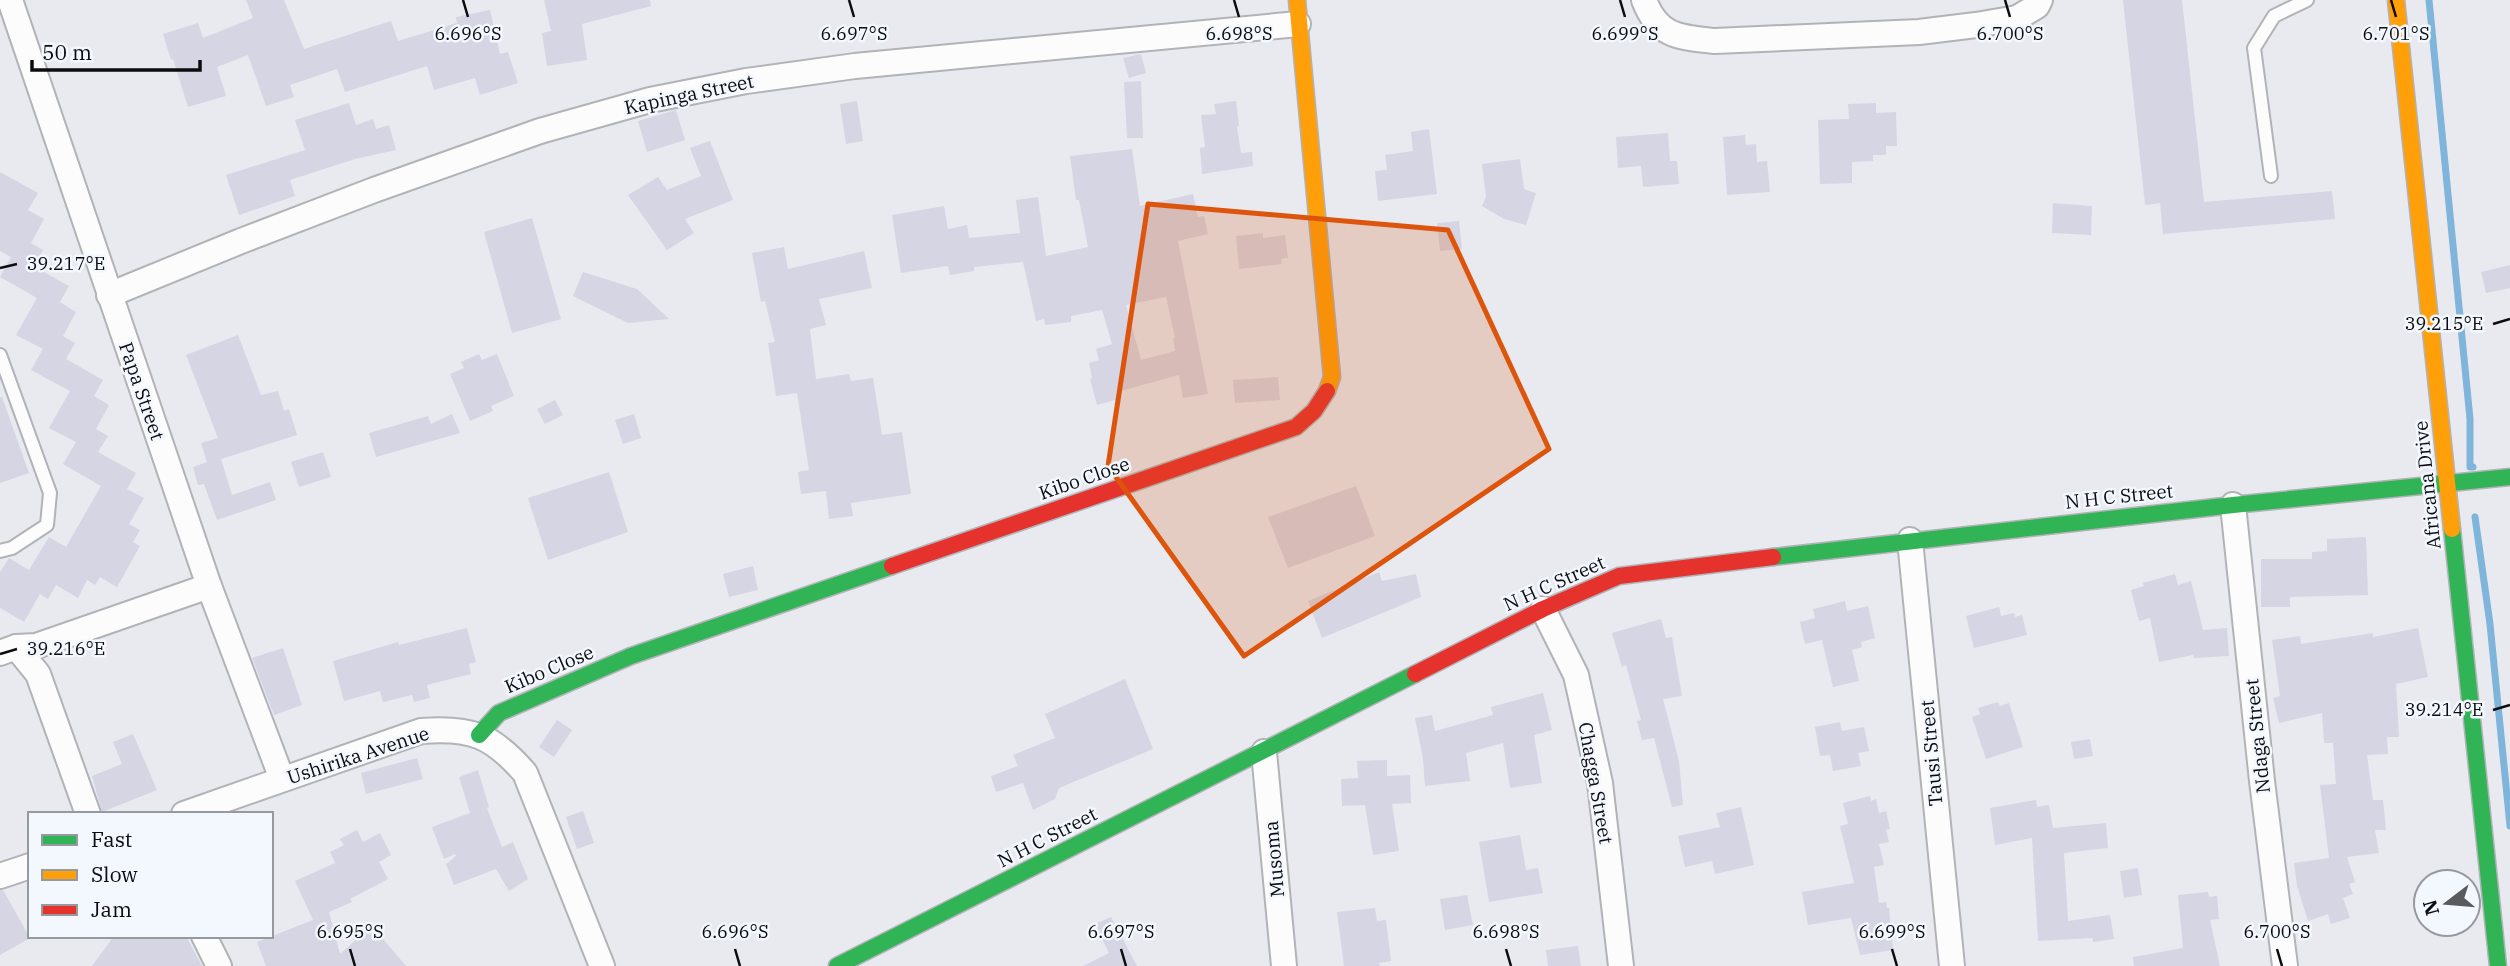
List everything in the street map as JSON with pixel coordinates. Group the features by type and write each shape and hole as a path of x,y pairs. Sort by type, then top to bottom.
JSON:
{"street":[{"name":"Papa Street","path":"10,0 209,586 282,779"},
{"path":"1644,0 1651,19 1663,29 1682,37 1715,41 1920,32 1976,26 2017,18 2037,6 2040,0"},
{"name":"Africana Drive","path":"2396,0 2498,966"},
{"name":"Kapinga Street","path":"109,295 386,186 540,131 650,100 746,81 855,66 1297,12"},
{"name":"Kibo Close","path":"479,735 499,713 631,656 1296,427 1314,415 1326,398 1332,377 1297,12"},
{"name":"N H C Street","path":"838,966 1543,609 1619,576 1910,540 2510,477"},
{"name":"Ndaga Street","path":"2232,505 2285,966"},
{"name":"Tausi Street","path":"1910,540 1951,966"},
{"path":"8,650 36,646 209,586"},
{"name":"Chagga Street","path":"1543,609 1576,675 1600,783 1621,966"},
{"path":"8,650 38,674 87,812"},
{"name":"Ushirika Avenue","path":"190,812 421,731 450,729 479,735 505,750 525,773 602,966"},
{"name":"Musoma","path":"1264,752 1284,966"},
{"path":"0,876 28,867"},
{"path":"205,938 219,966"}],"lane":[{"path":"2271,176 2254,48 2274,16 2307,0"},
{"path":"0,355 50,492 47,525 12,548 0,551"}],"highlighted area":[{"path":"1148,204 1448,230 1549,449 1244,656 1108,466"}],"building":[{"path":"246,0 284,0 304,49 391,21 398,41 457,23 456,17 490,10 500,54 508,52 518,83 480,95 475,78 434,90 427,66 345,92 337,69 290,85 294,97 266,106 248,55 217,67 226,96 188,107 163,34 198,23 203,38 253,18"},
{"path":"544,0 650,0 651,6 582,24 587,60 547,66 542,33 551,31"},
{"path":"2123,0 2182,0 2204,202 2332,191 2335,219 2163,234 2160,203 2145,205"},
{"path":"1141,54 1146,73 1129,78 1123,58"},
{"path":"1141,81 1143,138 1127,138 1124,82"},
{"path":"857,101 863,141 846,144 840,104"},
{"path":"1236,101 1241,153 1252,152 1253,166 1202,174 1200,148 1205,147 1201,115 1216,114 1214,104"},
{"path":"349,103 356,125 373,119 376,129 389,125 396,150 355,159 290,180 295,196 239,215 226,175 305,150 295,120"},
{"path":"1876,103 1876,113 1896,112 1897,146 1886,146 1886,155 1873,155 1873,161 1852,162 1852,183 1820,184 1818,120 1849,119 1848,104"},
{"path":"676,110 685,140 647,152 638,121"},
{"path":"1429,129 1437,194 1378,201 1375,171 1387,170 1385,155 1413,151 1411,132"},
{"path":"1668,133 1670,161 1677,161 1679,184 1643,187 1641,166 1618,168 1616,137"},
{"path":"1745,135 1746,145 1756,144 1757,162 1767,161 1770,192 1727,195 1723,137"},
{"path":"710,141 733,200 685,219 694,233 667,250 628,195 658,177 667,190 701,176 690,148"},
{"path":"1132,149 1140,206 1193,194 1198,217 1204,216 1208,234 1178,241 1208,394 1183,398 1179,375 1117,392 1119,399 1097,405 1089,363 1099,360 1096,349 1112,344 1102,310 1071,316 1071,322 1045,325 1044,319 1036,321 1023,262 974,267 974,271 950,275 948,266 901,273 892,215 944,206 948,229 967,225 969,238 1020,233 1016,200 1038,197 1046,256 1088,247 1079,200 1076,200 1070,156","holes":["1166,297 1175,338 1175,351 1141,360 1126,305"]},
{"path":"1520,159 1524,189 1536,193 1526,225 1504,219 1482,206 1486,197 1482,164"},
{"path":"0,172 38,193 28,210 44,219 31,243 43,250 33,266 69,286 60,302 76,312 63,336 75,343 66,359 103,380 94,396 109,405 96,429 108,436 98,452 136,473 127,489 144,498 129,524 140,530 133,542 140,546 117,587 100,577 95,585 87,580 78,598 56,585 48,599 40,594 24,622 0,608 0,572 9,558 29,570 49,537 66,547 101,486 63,464 76,442 49,428 70,391 31,370 43,349 16,335 37,298 0,277 11,257 0,251"},
{"path":"2053,203 2092,206 2091,235 2052,233"},
{"path":"532,218 561,319 512,333 484,232"},
{"path":"1459,221 1462,249 1440,251 1437,223"},
{"path":"1263,233 1263,238 1285,235 1288,258 1281,259 1282,264 1239,269 1236,236"},
{"path":"784,247 788,269 864,251 872,288 819,299 826,325 810,329 816,379 849,374 851,381 873,378 882,435 902,432 911,494 851,503 853,516 829,519 826,491 801,494 798,472 809,470 797,393 776,396 768,343 775,342 765,301 761,302 752,253"},
{"path":"2510,265 2510,288 2486,293 2481,272"},
{"path":"583,272 637,289 669,319 628,323 573,296"},
{"path":"238,335 261,395 278,391 284,411 289,409 297,435 221,459 232,495 270,482 276,500 217,520 204,484 198,485 193,467 207,462 201,443 218,438 186,355"},
{"path":"479,354 482,360 497,354 514,396 491,406 493,411 470,421 450,374 464,368 461,362"},
{"path":"1278,377 1280,400 1235,403 1233,380"},
{"path":"0,397 29,473 0,483"},
{"path":"555,400 563,415 545,424 537,409"},
{"path":"452,414 460,433 376,457 369,433 428,416 431,424"},
{"path":"634,414 641,438 623,444 615,420"},
{"path":"323,452 331,477 299,487 291,462"},
{"path":"609,472 628,532 548,560 528,498"},
{"path":"1356,486 1375,536 1288,568 1268,517"},
{"path":"2366,537 2368,595 2290,597 2290,607 2261,607 2261,559 2312,559 2312,552 2327,551 2327,539"},
{"path":"753,566 758,590 729,597 723,574"},
{"path":"1379,572 1382,581 1416,574 1421,597 1322,638 1308,601"},
{"path":"2175,574 2178,585 2191,581 2203,630 2227,628 2229,656 2194,658 2193,655 2159,662 2150,618 2139,621 2131,590 2144,586 2143,583"},
{"path":"1845,601 1847,611 1868,606 1875,638 1861,642 1862,647 1852,650 1859,681 1833,687 1822,640 1805,644 1800,622 1815,618 1813,609"},
{"path":"1999,607 2001,616 2014,613 2015,617 2022,615 2027,635 1974,648 1966,616"},
{"path":"1661,619 1666,638 1672,637 1682,696 1663,699 1679,761 1683,805 1672,807 1654,738 1642,740 1637,721 1641,720 1626,665 1622,667 1612,633"},
{"path":"467,628 476,662 469,664 471,674 427,685 430,698 414,702 412,695 383,702 380,691 344,701 333,661 398,642 399,645"},
{"path":"2418,628 2428,677 2396,684 2399,737 2387,737 2388,754 2367,755 2373,800 2383,800 2386,830 2375,830 2379,853 2347,857 2355,882 2349,884 2353,894 2343,898 2350,918 2331,924 2328,914 2308,921 2297,886 2294,863 2329,858 2320,785 2336,784 2333,743 2324,743 2322,713 2279,723 2273,698 2280,696 2272,640 2300,636 2301,644 2373,633 2373,637"},
{"path":"283,648 302,705 274,715 252,658"},
{"path":"1125,679 1153,749 1059,788 1055,799 1033,810 1023,783 996,792 991,776 1018,766 1013,755 1055,738 1045,714"},
{"path":"1543,693 1552,730 1534,735 1542,783 1510,788 1503,743 1466,753 1470,781 1425,786 1415,718 1432,715 1435,731 1493,715 1491,707"},
{"path":"1998,702 2000,706 2009,703 2023,747 1986,759 1972,717 1980,714 1978,708"},
{"path":"557,720 572,730 554,757 539,747"},
{"path":"1840,722 1842,731 1864,727 1869,751 1858,753 1861,766 1833,771 1830,755 1820,756 1815,727"},
{"path":"133,734 157,790 102,812 92,776 122,764 113,742"},
{"path":"2090,739 2093,756 2074,759 2071,742"},
{"path":"417,758 423,779 366,794 361,773"},
{"path":"1387,760 1387,776 1410,775 1411,803 1392,804 1399,851 1373,855 1365,805 1342,806 1341,779 1358,778 1357,761"},
{"path":"478,770 489,807 487,808 502,847 513,842 528,879 509,891 496,869 454,885 446,864 456,856 455,854 444,859 432,827 470,813 459,777"},
{"path":"1870,796 1871,801 1876,799 1879,813 1886,811 1890,829 1886,830 1889,842 1879,844 1884,865 1874,867 1879,903 1886,902 1889,908 1893,950 1860,955 1851,918 1808,925 1802,892 1854,883 1840,826 1848,824 1843,803"},
{"path":"2036,800 2037,807 2049,805 2053,828 2106,823 2108,848 2064,853 2068,921 2110,915 2114,939 2093,942 2093,938 2038,941 2032,838 1995,845 1990,808"},
{"path":"1741,807 1754,865 1715,874 1712,861 1685,867 1678,836 1720,827 1716,813"},
{"path":"583,811 594,843 577,849 566,817"},
{"path":"357,830 363,842 380,833 391,855 379,862 388,879 350,899 352,902 329,912 340,954 372,926 406,966 266,966 257,942 273,938 313,920 295,881 335,863 330,852 344,845 340,839"},
{"path":"1520,835 1526,870 1538,868 1543,893 1489,902 1479,842"},
{"path":"2138,868 2142,895 2124,898 2120,871"},
{"path":"0,890 3,890 30,938 0,955"},
{"path":"2208,892 2209,897 2217,896 2219,919 2210,920 2220,966 2134,966 2133,957 2183,948 2178,895"},
{"path":"1467,895 1473,925 1445,930 1440,899"},
{"path":"1375,908 1377,921 1386,920 1391,961 1379,963 1380,966 1344,966 1337,912"},
{"path":"1111,917 1137,966 1083,966 1109,953 1095,924"},
{"path":"113,938 187,938 202,966 92,966"},
{"path":"1578,946 1581,966 1548,966 1546,950"}],"waterway":[{"path":"2429,0 2470,419 2470,467 2473,467"},
{"path":"2475,517 2490,624 2510,826"}],"traffic: fast":[{"path":"1773,557 2510,477"},
{"path":"2452,529 2498,966"},
{"path":"479,735 499,713 631,656 892,566"},
{"path":"837,966 1415,674"}],"traffic: slow":[{"path":"1297,0 1332,377 1327,391"},
{"path":"2396,0 2452,529"}],"traffic: jam":[{"path":"892,566 1296,427 1314,411 1327,391"},
{"path":"1415,674 1543,609 1619,576 1773,557"}]}
